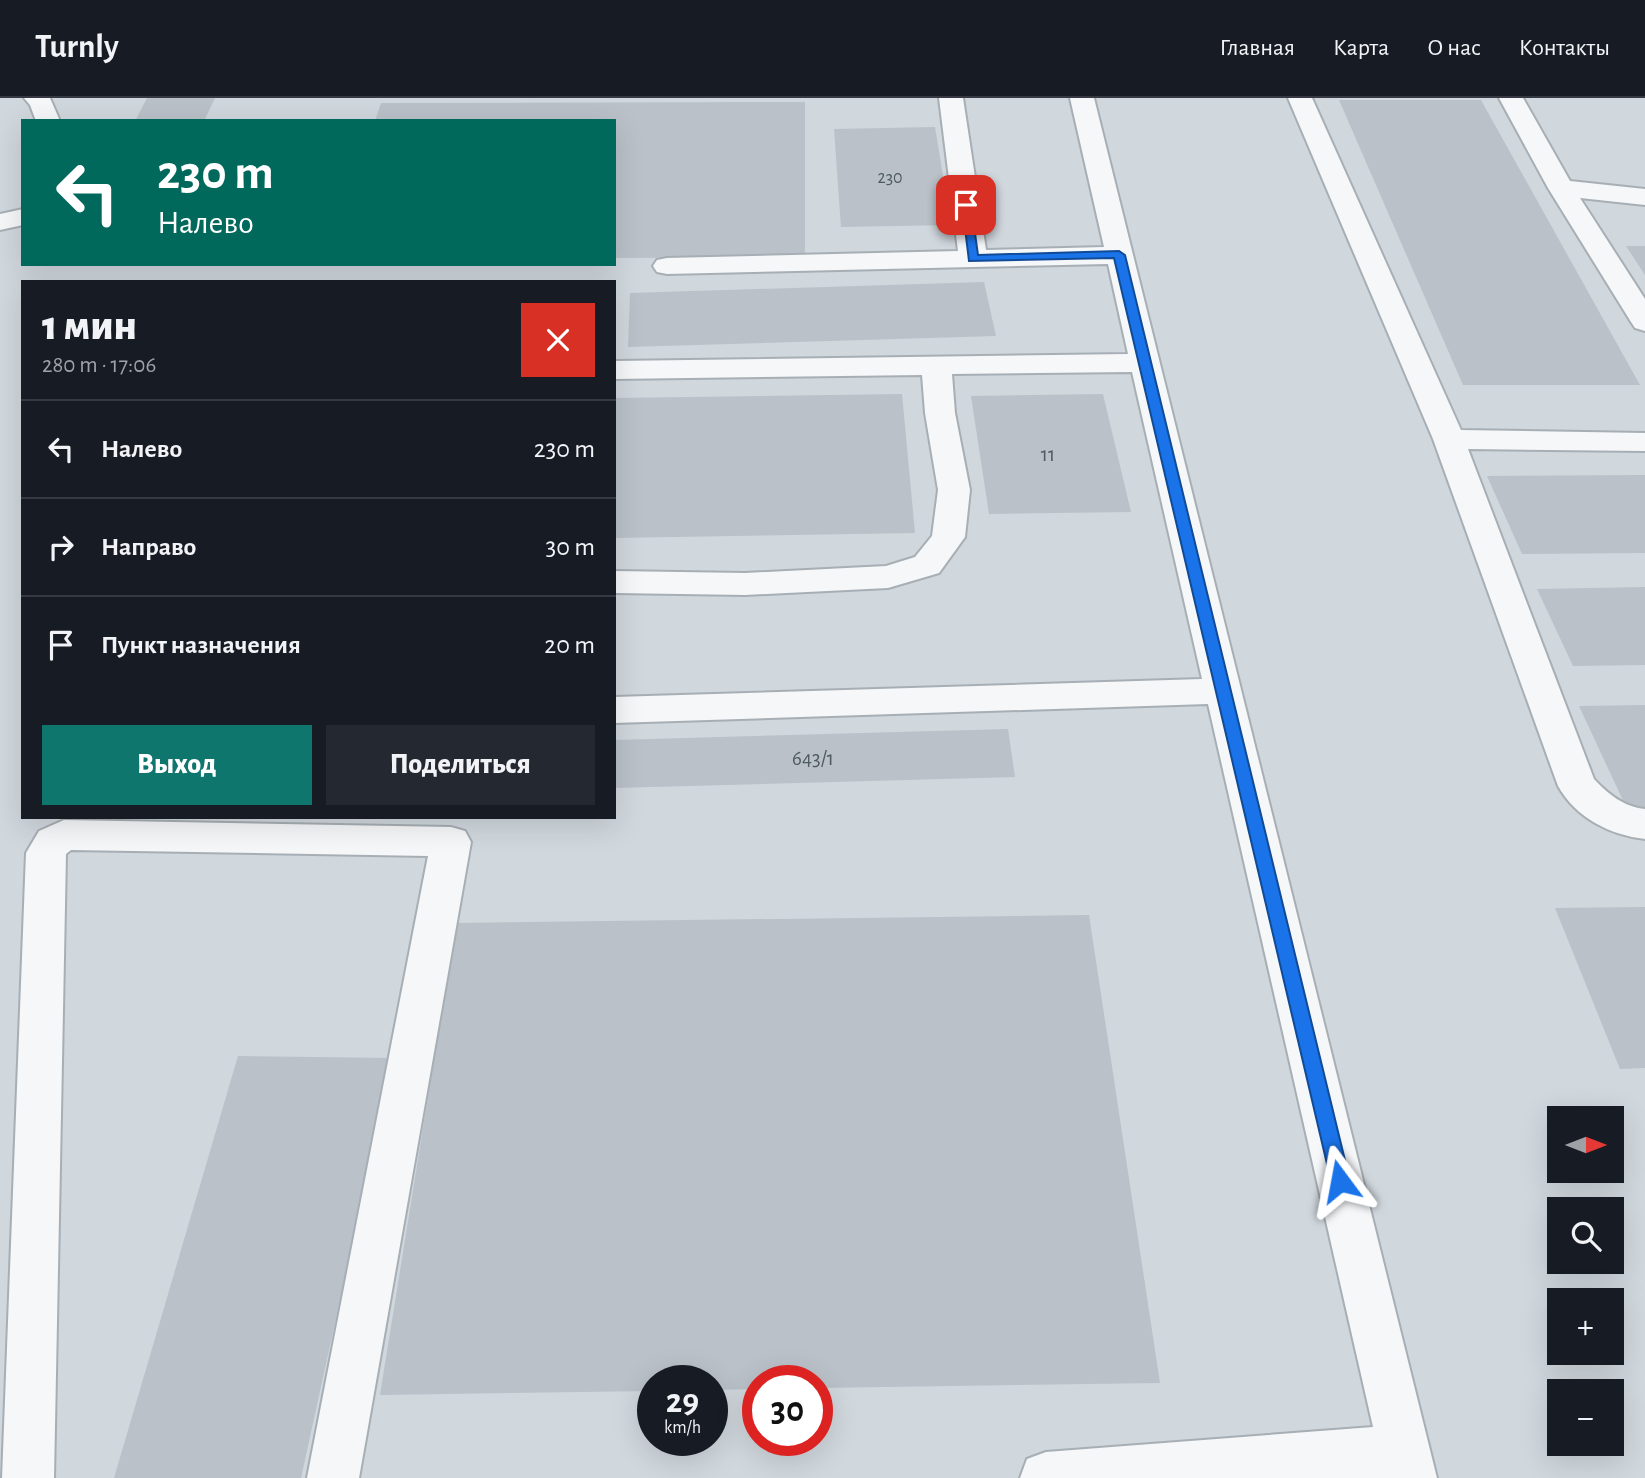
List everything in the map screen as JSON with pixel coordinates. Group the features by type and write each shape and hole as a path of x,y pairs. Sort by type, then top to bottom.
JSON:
{"street":[{"path":"36,98 41,102 47,119"},
{"path":"951,98 973,258"},
{"path":"1046,1478 1408,1464 1082,98"},
{"path":"1300,98 1449,439 1577,786 1594,805 1630,824 1645,824"},
{"path":"1511,98 1561,188 1645,322"},
{"path":"1561,188 1645,197"},
{"path":"0,222 21,217"},
{"path":"667,266 1119,255"},
{"path":"616,370 1145,363"},
{"path":"616,582 745,584 888,577 927,565 948,537 954,490 940,413 936,366"},
{"path":"1449,439 1645,442"},
{"path":"616,710 1224,691"},
{"path":"28,1478 46,853 53,842 64,835 451,842 333,1478"}],"shaded area":[{"path":"0,98 1645,98 1645,1478 0,1478"}],"building":[{"path":"147,98 215,98 205,119 136,119"},
{"path":"1339,100 1481,100 1640,385 1463,385"},
{"path":"805,102 805,257 616,258 616,119 376,119 381,103"},
{"path":"935,127 951,225 841,227 834,129"},
{"path":"1626,246 1645,246 1645,275"},
{"path":"984,282 996,336 628,347 630,293"},
{"path":"902,394 915,533 616,538 616,398"},
{"path":"1103,394 1131,512 989,514 971,396"},
{"path":"1645,475 1645,553 1522,554 1487,476"},
{"path":"1645,587 1645,665 1573,666 1537,589"},
{"path":"1645,705 1645,809 1627,809 1579,706"},
{"path":"1008,729 1015,777 616,788 616,740"},
{"path":"1645,907 1645,1068 1620,1069 1555,908"},
{"path":"1089,915 1160,1383 833,1388 833,1365 742,1365 742,1389 728,1390 728,1365 637,1365 637,1391 380,1395 456,923"},
{"path":"238,1056 393,1058 301,1478 114,1478"}],"route":[{"path":"966,205 973,258 1119,255 1340,1181"}]}
